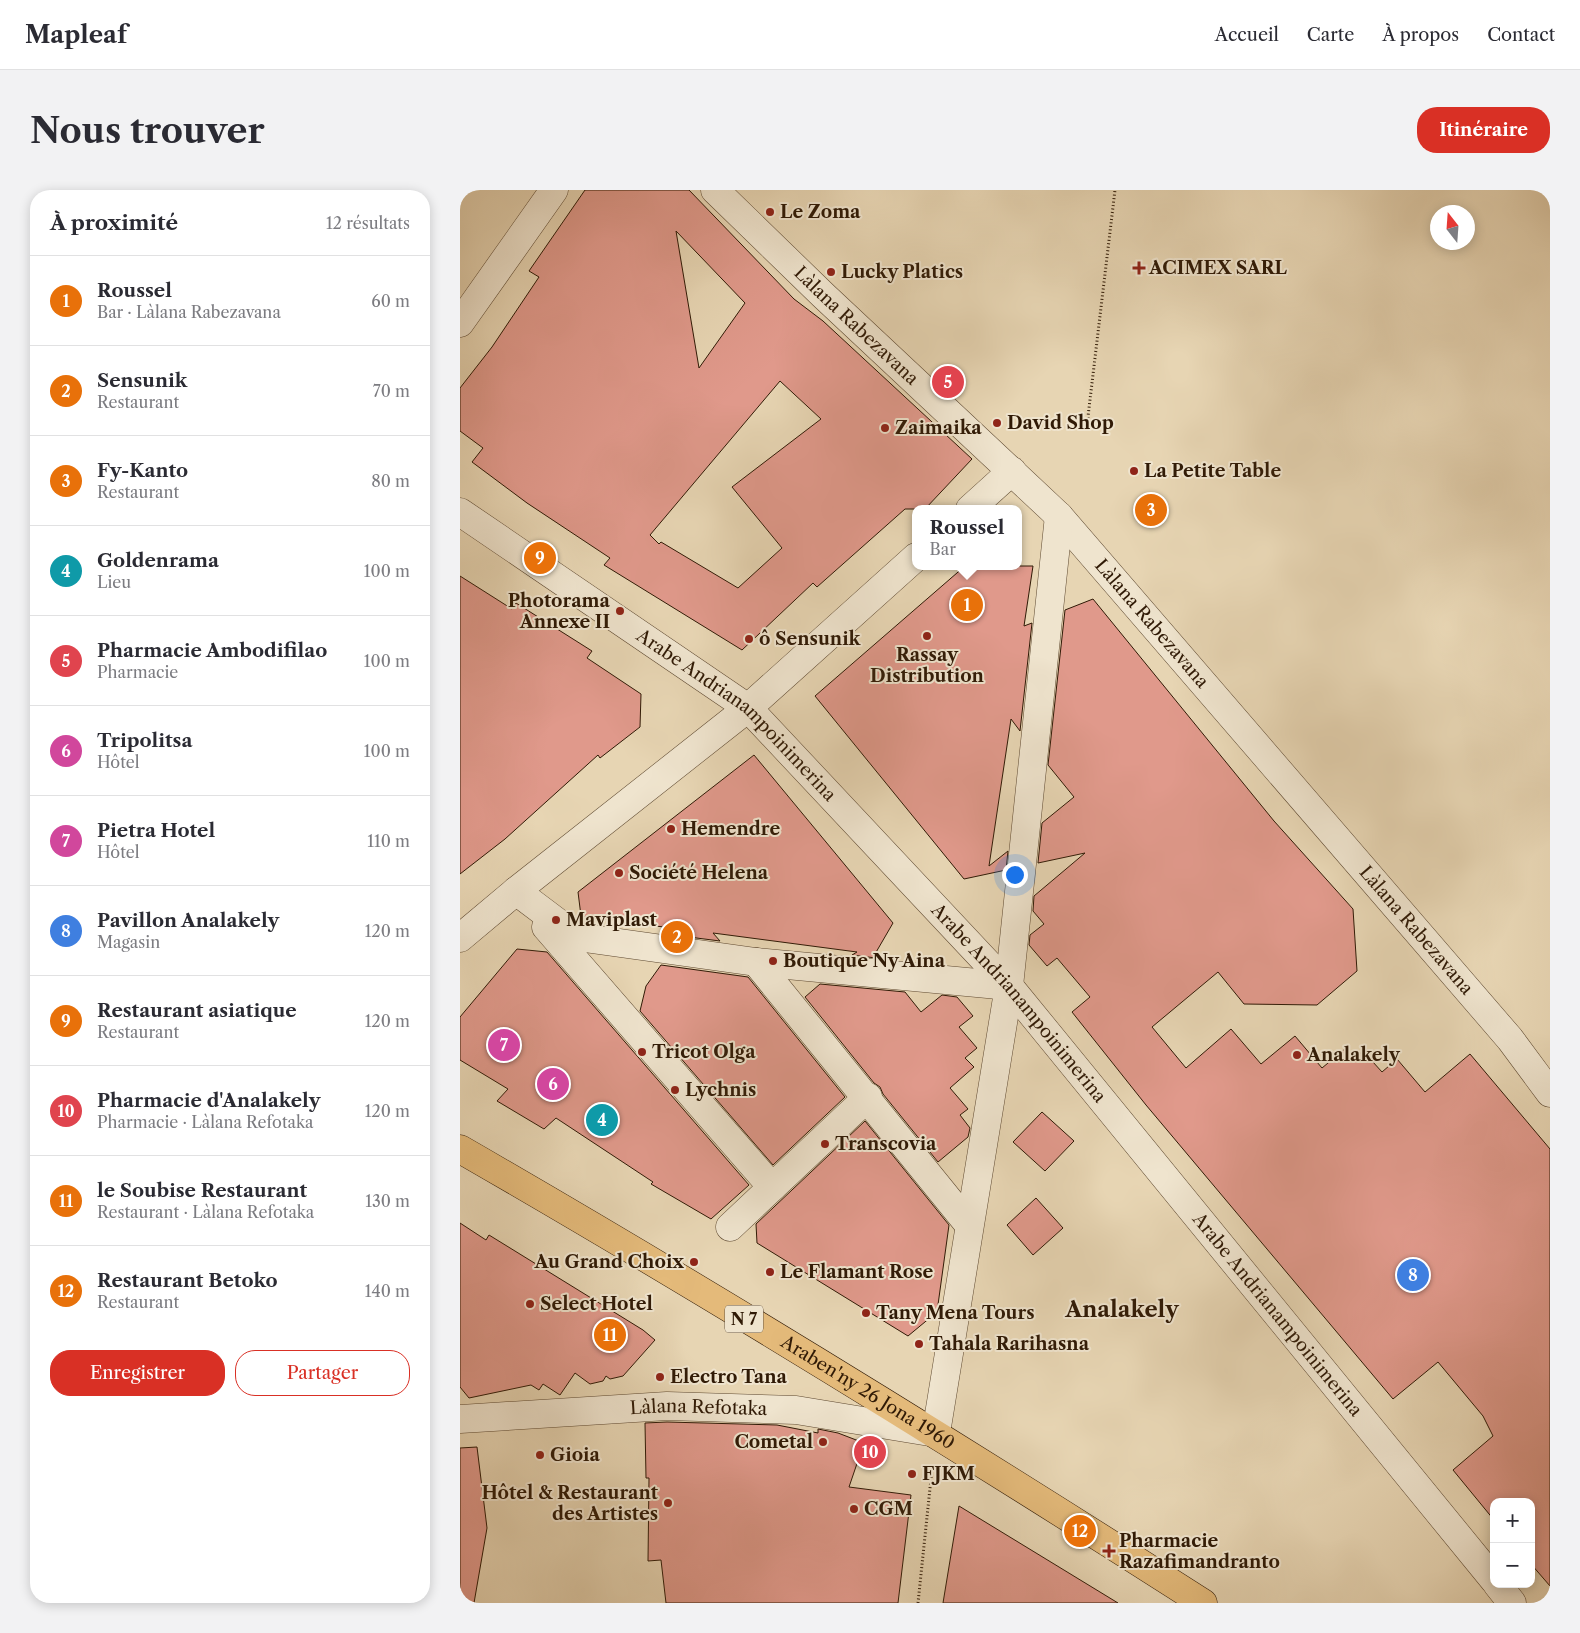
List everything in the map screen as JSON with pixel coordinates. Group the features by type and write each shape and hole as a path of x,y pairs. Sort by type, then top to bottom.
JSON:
{"main road":[{"name":"Araben'ny 26 Jona 1960","path":"460,1149 554,1203 936,1434 1203,1603"}],"street":[{"path":"460,323 554,190"},
{"name":"Làlana Rabezavana","path":"715,190 823,295 1059,516 1510,1039 1550,1094"},
{"path":"974,505 1012,471"},
{"name":"Arabe Andrianampoinimerina","path":"460,512 748,708 1009,986 1490,1575"},
{"path":"936,1434 1009,986 1059,516"},
{"path":"460,938 748,708 912,562"},
{"path":"516,892 577,937 756,962 1009,986"},
{"path":"516,892 772,1187"},
{"path":"756,962 868,1097 969,1225"},
{"path":"1510,1039 1550,1070"},
{"path":"730,1227 868,1097"},
{"name":"Làlana Refotaka","path":"460,1419 677,1406 796,1410 936,1434"},
{"path":"1500,1588 1512,1603"}],"path":[{"path":"1087,425 1115,190"},
{"path":"918,1603 936,1434"}],"building":[{"path":"585,190 689,190 794,299 823,321 972,459 929,505 912,505 912,509 905,509 817,587 813,583 742,650 604,565 610,558 527,503 472,462 483,448 460,431 460,388 492,347 539,277 529,271","holes":["676,231 745,303 699,368","780,381 821,419 732,487 782,548 738,588 661,542 659,544 650,535"]},
{"path":"1022,566 1033,566 1024,626 1032,623 1020,731 1011,719 989,866 1008,851 1006,870 964,879 815,696 960,570 1022,570"},
{"path":"460,576 512,609 516,603 592,651 587,658 641,694 640,727 600,758 598,755 505,839 460,874"},
{"name":"Analakely","path":"1093,599 1274,821 1353,909 1357,971 1317,1005 1244,1004 1218,972 1152,1027 1186,1068 1231,1029 1261,1064 1295,1036 1322,1068 1346,1048 1355,1058 1363,1051 1382,1072 1397,1059 1425,1092 1470,1054 1550,1149 1550,1586 1535,1569 1535,1498 1490,1498 1490,1515 1453,1470 1493,1436 1483,1416 1438,1362 1393,1399 1146,1105 1072,1012 1090,997 1057,958 1047,966 1029,945 1030,935 1044,924 1033,911 1034,896 1085,853 1038,863 1042,823 1074,797 1048,765 1065,610"},
{"path":"754,755 893,923 875,954 873,954 876,958 852,955 857,952 713,933 720,941 681,936 686,930 581,916 578,892"},
{"path":"517,949 547,952 749,1185 711,1219 651,1184 653,1182 556,1118 544,1129 497,1101 508,1089 460,1060 460,1017"},
{"path":"661,965 748,977 845,1097 773,1165 640,1011 646,986"},
{"path":"820,984 905,992 921,1012 942,995 957,997 973,1016 959,1027 977,1048 965,1058 974,1067 950,1088 968,1109 960,1115 970,1128 968,1137 938,1162 883,1094 880,1087 874,1083 805,997"},
{"path":"1042,1112 1074,1141 1045,1171 1013,1142"},
{"path":"865,1121 949,1225 937,1312 908,1336 757,1243 756,1224"},
{"path":"1036,1198 1063,1228 1033,1255 1007,1225"},
{"name":"Select Hotel","path":"460,1223 486,1240 489,1235 643,1330 655,1340 623,1376 610,1379 606,1376 603,1381 590,1384 575,1373 560,1395 543,1384 539,1390 531,1385 469,1398 460,1387"},
{"path":"645,1423 777,1425 818,1433 818,1429 838,1433 864,1443 849,1487 911,1495 898,1603 666,1603 661,1560 648,1561 649,1478 646,1478"},
{"path":"477,1447 487,1528 474,1603 472,1603 460,1602 460,1448"},
{"path":"959,1506 1118,1603 943,1603"}],"place":[{"name":"Le Zoma","path":"770,212"},
{"name":"ACIMEX SARL","path":"1139,268"},
{"name":"Lucky Platics","path":"831,272"},
{"name":"Pharmacie Ambodifilao","path":"948,382"},
{"name":"David Shop","path":"997,423"},
{"name":"Zaimaika","path":"885,428"},
{"name":"La Petite Table","path":"1134,471"},
{"name":"Fy-Kanto","path":"1151,510"},
{"name":"Restaurant asiatique","path":"540,558"},
{"name":"Roussel","path":"967,605"},
{"name":"Photorama Annexe II","path":"620,611"},
{"name":"Rassay Distribution","path":"927,636"},
{"name":"ô Sensunik","path":"749,639"},
{"name":"Hemendre","path":"671,829"},
{"name":"Société Helena","path":"619,873"},
{"name":"Maviplast","path":"556,920"},
{"name":"Sensunik","path":"677,937"},
{"name":"Boutique Ny Aina","path":"773,961"},
{"name":"Pietra Hotel","path":"504,1045"},
{"name":"Tricot Olga","path":"642,1052"},
{"name":"Analakely","path":"1297,1055"},
{"name":"Tripolitsa","path":"553,1084"},
{"name":"Lychnis","path":"675,1090"},
{"name":"Goldenrama","path":"602,1120"},
{"name":"Transcovia","path":"825,1144"},
{"name":"Au Grand Choix","path":"694,1262"},
{"name":"Le Flamant Rose","path":"770,1272"},
{"name":"Pavillon Analakely","path":"1413,1275"},
{"name":"Select Hotel","path":"530,1304"},
{"name":"Tany Mena Tours","path":"866,1313"},
{"name":"le Soubise Restaurant","path":"610,1335"},
{"name":"Tahala Rarihasna","path":"919,1344"},
{"name":"Electro Tana","path":"660,1377"},
{"name":"Cometal","path":"823,1442"},
{"name":"Pharmacie d'Analakely","path":"870,1452"},
{"name":"Gioia","path":"540,1455"},
{"name":"FJKM","path":"912,1474"},
{"name":"Hôtel & Restaurant des Artistes","path":"668,1503"},
{"name":"CGM","path":"854,1509"},
{"name":"Restaurant Betoko","path":"1080,1531"},
{"name":"Pharmacie Razafimandranto","path":"1109,1551"}],"district":[{"name":"Analakely","path":"1122,1309"}]}
